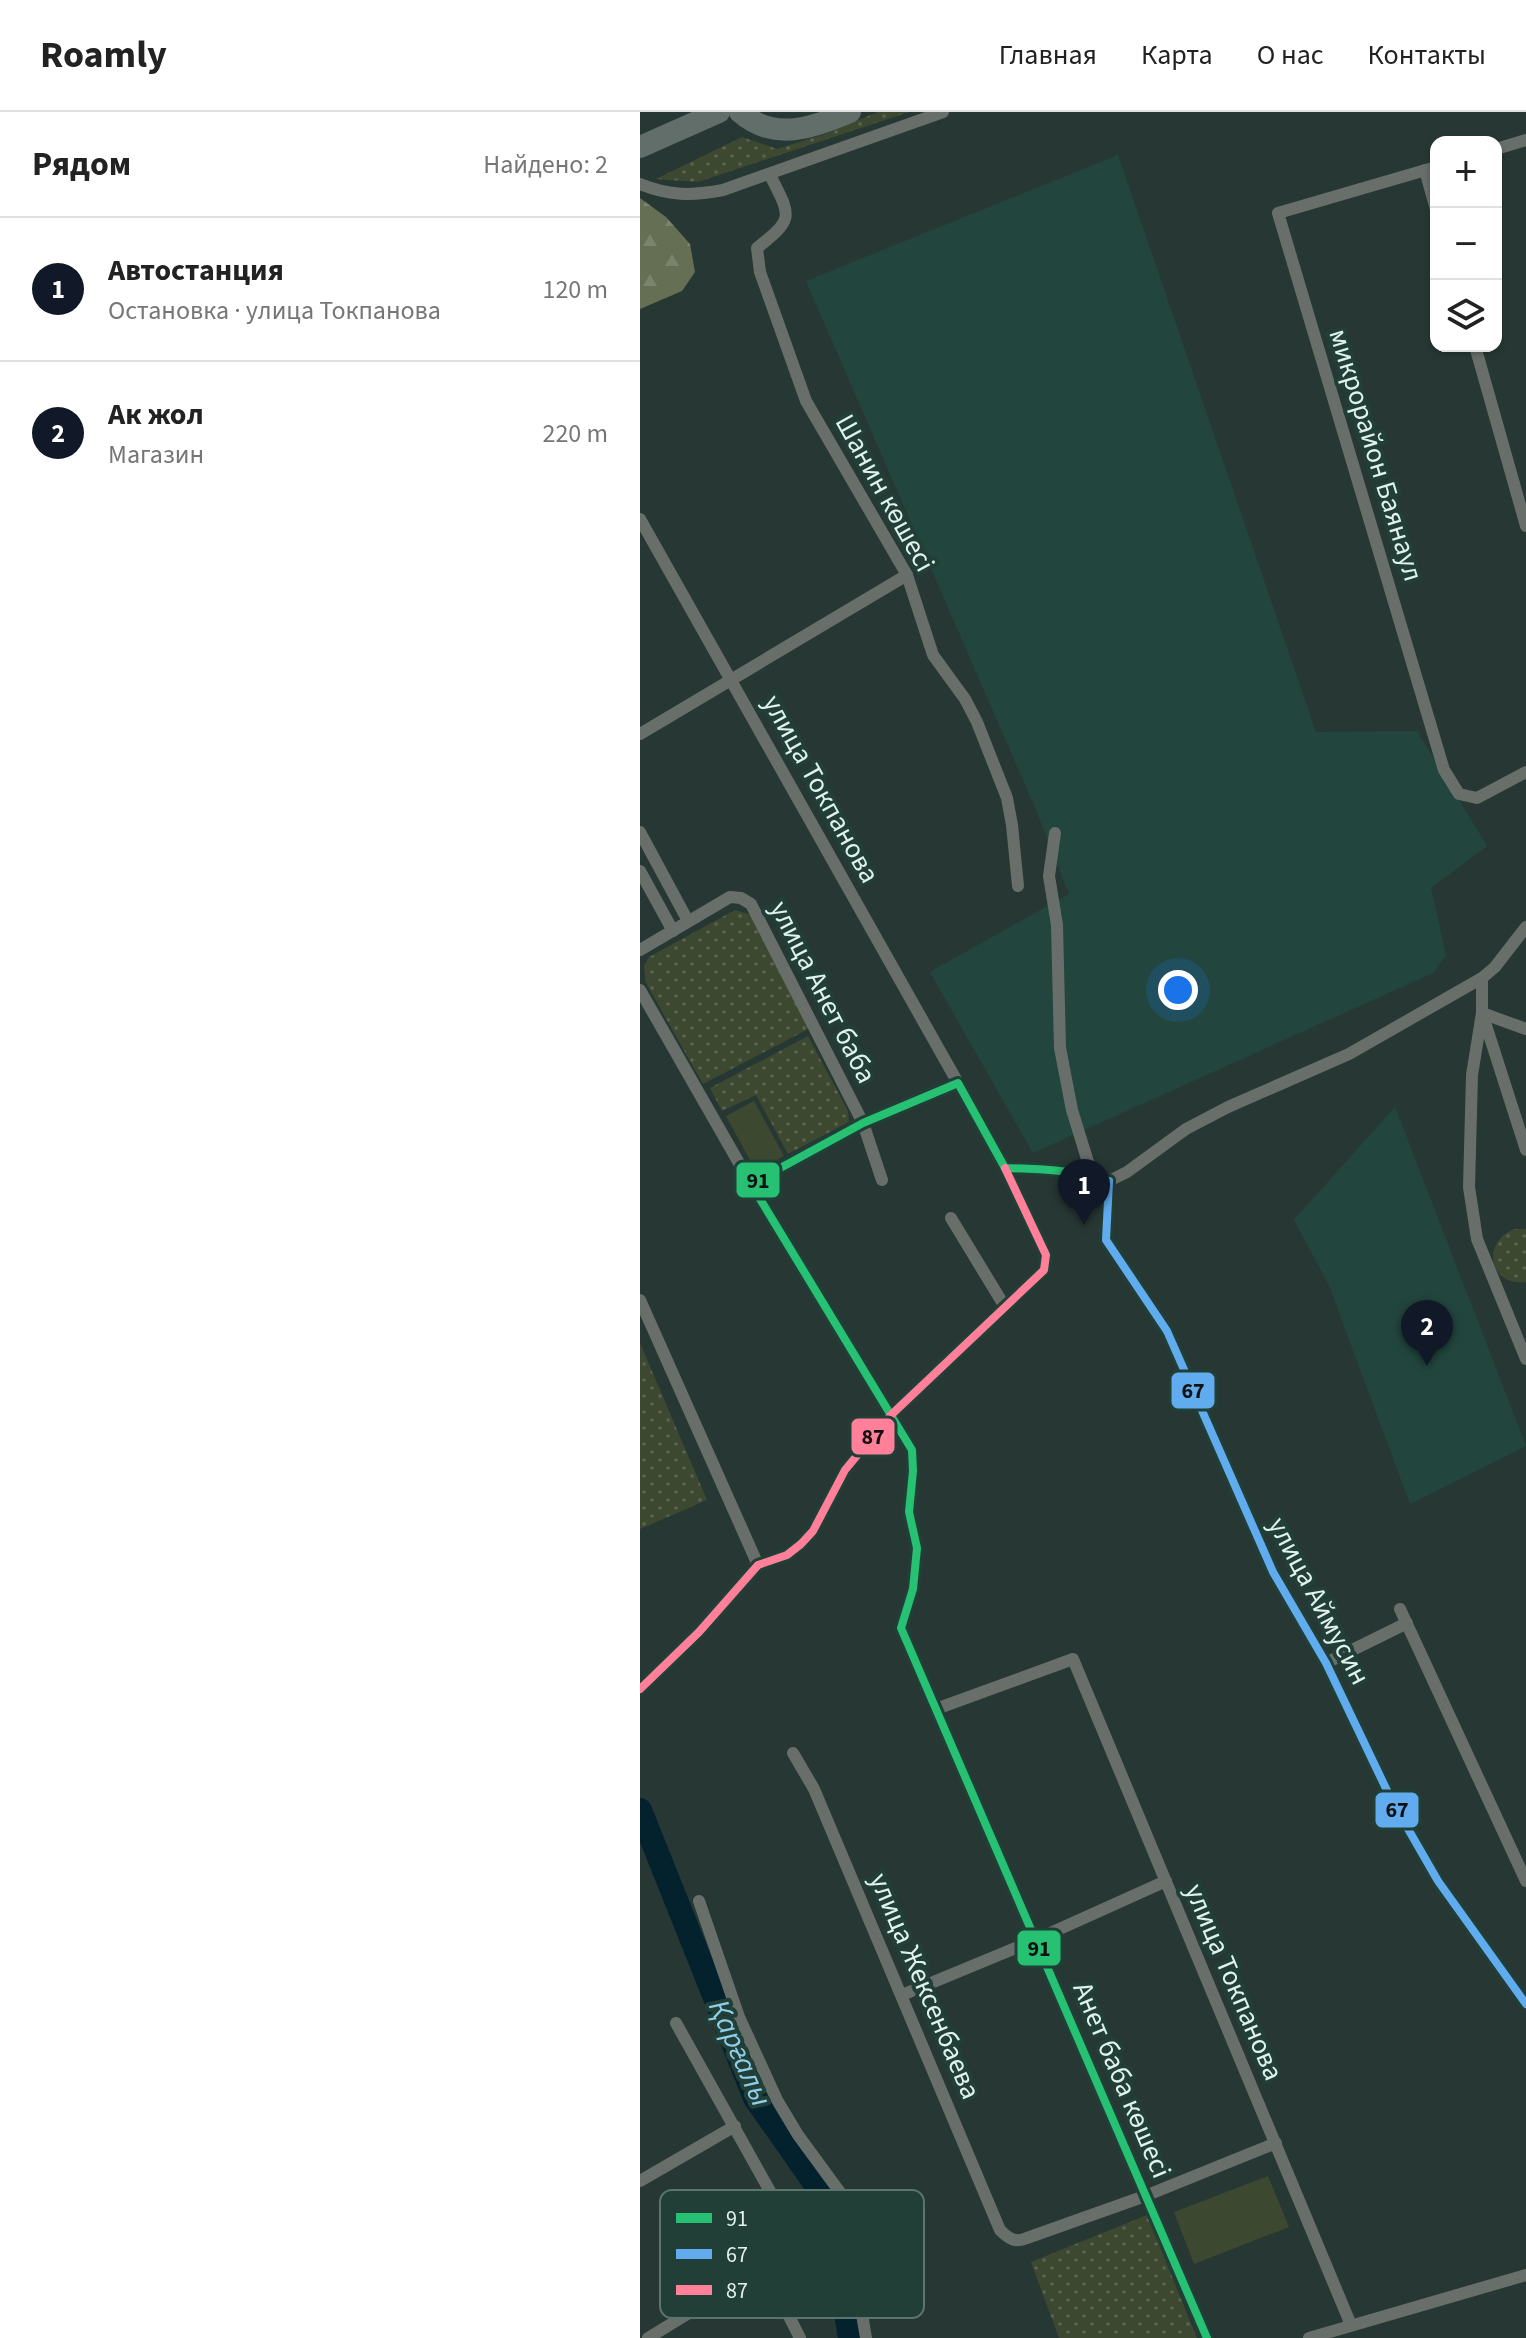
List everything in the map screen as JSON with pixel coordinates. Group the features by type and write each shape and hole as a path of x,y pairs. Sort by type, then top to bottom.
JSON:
{"highway":[{"path":"640,147 719,112"},
{"path":"740,112 755,124 783,131 816,125 850,112"}],"street":[{"path":"640,184 654,190 689,196 723,190 943,112"},
{"path":"1502,147 1526,140"},
{"name":"микрорайон Баянаул","path":"1430,168 1278,213 1444,770 1459,794 1477,798 1526,772"},
{"name":"Шанин көшесі","path":"770,175 787,220 781,229 757,248 760,272 806,401 907,575 933,655 965,699 977,722 1007,798 1018,886"},
{"path":"1477,352 1523,502 1526,526"},
{"name":"улица Токпанова","path":"640,519 732,680 952,1086 1005,1168 1046,1255 1044,1270 1005,1307"},
{"path":"640,734 907,575"},
{"path":"640,832 688,921"},
{"path":"1055,833 1049,876 1057,925 1060,1048 1072,1110 1092,1175"},
{"path":"640,871 673,931"},
{"name":"улица Анет баба","path":"640,950 730,897 741,898 754,907 863,1123"},
{"path":"1005,1168 1041,1168 1092,1175 1109,1181 1127,1172 1186,1129 1228,1107 1349,1054 1482,978 1495,967 1526,927"},
{"path":"1482,978 1482,1013 1472,1075 1469,1187 1477,1239 1526,1359"},
{"path":"640,990 756,1181 890,1416"},
{"path":"1482,1013 1526,1029"},
{"path":"1482,1013 1526,1150"},
{"path":"756,1181 863,1123 952,1086"},
{"path":"863,1123 882,1180"},
{"name":"улица Аймусин","path":"1109,1181 1106,1240 1167,1331 1273,1572 1326,1663 1392,1801 1438,1881 1526,2004"},
{"path":"640,1689 699,1632 758,1565 787,1555 813,1531 845,1470 890,1416 1005,1307 951,1218"},
{"path":"640,1300 758,1565"},
{"name":"Анет баба көшесі","path":"890,1416 912,1450 909,1512 917,1548 913,1589 901,1628 1207,2338"},
{"path":"1400,1609 1526,1881"},
{"path":"1326,1663 1407,1623"},
{"name":"улица Токпанова","path":"936,1709 1073,1659 1351,2325"},
{"name":"улица Жексенбаева","path":"793,1753 814,1789 1000,2230 1009,2239 1020,2241 1145,2196"},
{"path":"902,1995 1166,1881"},
{"path":"699,1901 739,2017 777,2100 838,2190"},
{"path":"676,2023 770,2190"},
{"path":"640,2181 735,2126"},
{"path":"1145,2196 1276,2143"},
{"path":"1309,2338 1526,2275"},
{"path":"648,2338 681,2318"},
{"path":"790,2318 800,2338"},
{"path":"863,2318 866,2338"}],"shaded area":[{"path":"878,112 909,112 698,182 656,179 742,137 777,149"},
{"path":"1118,155 1316,732 1417,731 1487,846 1431,888 1446,955 1433,973 1033,1153 930,972 1069,894 1037,812 806,281"},
{"path":"735,910 758,917 812,1027 703,1084 646,983 644,967 649,957"},
{"path":"808,1036 848,1111 849,1122 788,1154 756,1095 722,1111 710,1088"},
{"path":"754,1101 784,1156 756,1171 726,1116"},
{"path":"1395,1107 1526,1446 1410,1504 1329,1285 1294,1220"},
{"path":"1514,1229 1526,1229 1526,1282 1504,1278 1494,1263 1496,1244"},
{"path":"640,1343 707,1500 640,1529"},
{"path":"1268,2176 1289,2227 1194,2264 1174,2212"},
{"path":"1147,2215 1197,2338 1059,2338 1031,2262"}],"green space":[{"path":"640,198 666,217 690,244 695,272 682,291 640,309"}],"waterway":[{"name":"Қарғалы","path":"640,1810 755,2098 820,2190"},
{"name":"Қарғалы","path":"847,2318 850,2338"}],"transit line":[{"name":"91","path":"1109,1181 1071,1172 1005,1168 958,1083 863,1123 751,1184 912,1450 909,1512 917,1548 913,1589 901,1628 1207,2338"},
{"name":"87","path":"640,1689 699,1632 758,1565 787,1555 801,1544 813,1531 845,1470 890,1416 1044,1270 1046,1255 1005,1168"},
{"name":"67","path":"1109,1181 1106,1240 1167,1331 1273,1572 1326,1663 1392,1801 1438,1881 1526,2004"}],"place":[{"name":"Автостанция","path":"1084,1225"},
{"name":"Ак жол","path":"1427,1366"}]}
